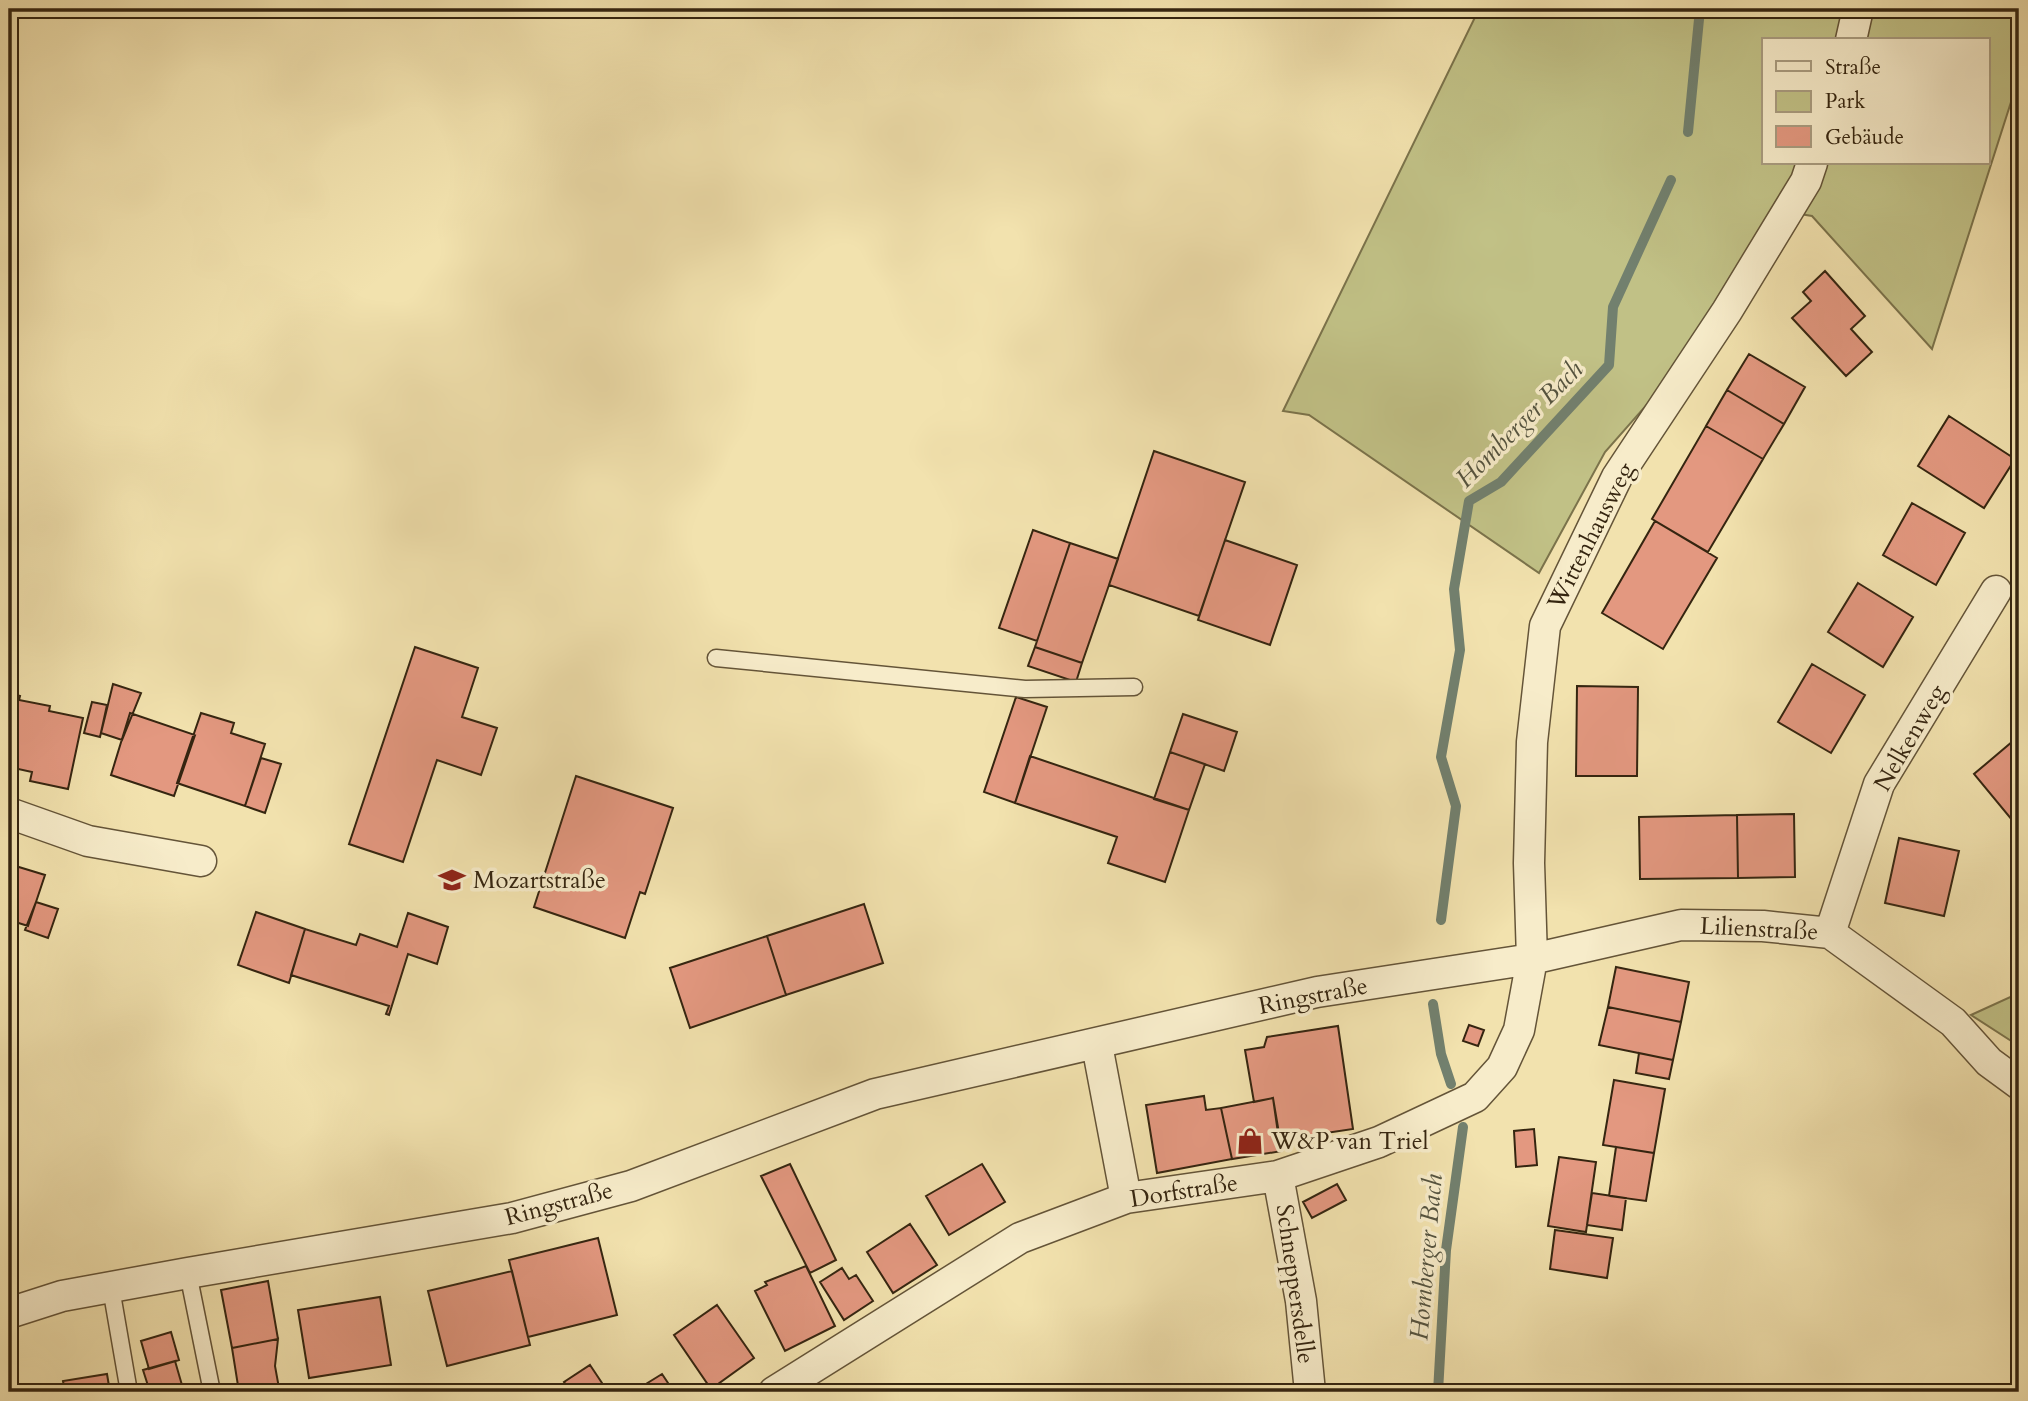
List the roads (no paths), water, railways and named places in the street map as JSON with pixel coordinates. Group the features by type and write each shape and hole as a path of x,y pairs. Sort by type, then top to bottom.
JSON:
{"street":[{"path":"1851,38 1857,9"},
{"name":"Wittenhausweg","path":"1532,959 1529,863 1532,742 1545,626 1617,477 1727,311 1806,181 1812,164"},
{"name":"Nelkenweg","path":"1830,933 1880,784 1996,591"},
{"path":"9,813 88,841 201,862"},
{"name":"Lilienstraße","path":"1532,959 1681,925 1763,926 1830,933 1953,1022 1989,1062 2019,1084"},
{"name":"Ringstraße","path":"9,1313 62,1296 512,1218 631,1186 875,1094 1097,1045 1317,992 1532,959"},
{"name":"Dorfstraße","path":"774,1392 1020,1238 1126,1198 1278,1176 1379,1142 1475,1097 1502,1067 1519,1030 1532,959"},
{"path":"1097,1045 1126,1198"},
{"name":"Schneppersdelle","path":"1278,1176 1301,1301 1310,1392"}],"lane":[{"path":"716,658 1025,689 1134,687"},
{"path":"188,1273 212,1392"},
{"path":"111,1288 129,1392"}],"waterway":[{"name":"Homberger Bach","path":"1688,132 1700,9"},
{"name":"Homberger Bach","path":"1441,920 1456,806 1441,757 1460,650 1454,589 1469,501 1501,482 1609,365 1613,307 1671,180"},
{"name":"Homberger Bach","path":"1433,1004 1441,1054 1451,1084"},
{"name":"Homberger Bach","path":"1438,1392 1446,1250 1463,1127"}],"place":[{"name":"Mozartstraße","path":"452,880"},
{"name":"W&P van Triel","path":"1250,1141"}]}
